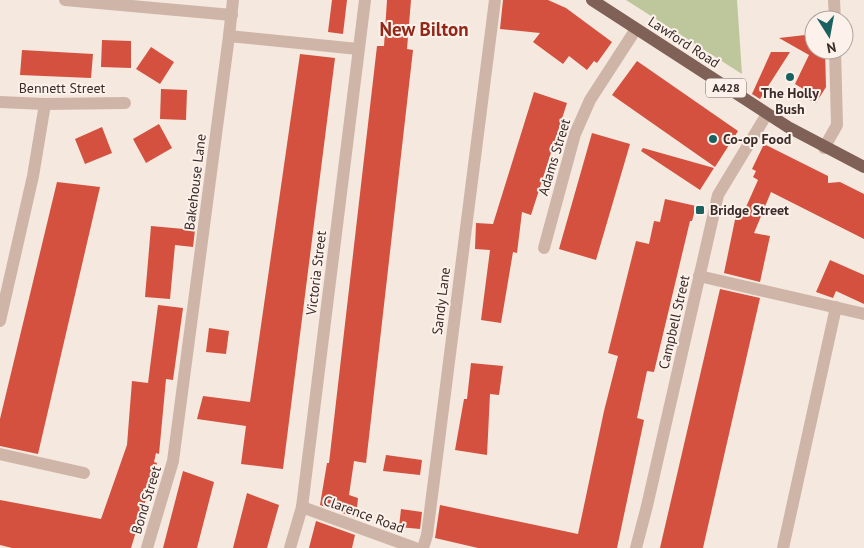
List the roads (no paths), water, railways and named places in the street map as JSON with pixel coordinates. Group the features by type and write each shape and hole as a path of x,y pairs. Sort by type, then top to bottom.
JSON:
{"main road":[{"name":"Lawford Road","path":"592,0 766,114 824,148 864,167"}],"street":[{"path":"65,0 232,15"},
{"name":"Bakehouse Lane","path":"173,460 233,0"},
{"name":"Victoria Street","path":"290,548 302,507 365,0"},
{"name":"Sandy Lane","path":"423,548 428,527 495,0"},
{"name":"Adams Street","path":"544,248 575,134 590,100 636,29"},
{"path":"229,36 358,49"},
{"path":"824,148 837,124 835,60"},
{"name":"Bennett Street","path":"0,102 45,104 125,102"},
{"path":"0,321 33,176 45,104"},
{"name":"Campbell Street","path":"636,548 718,194 766,114"},
{"path":"700,276 864,314"},
{"path":"783,548 836,307"},
{"path":"0,454 84,473"},
{"name":"Bond Street","path":"147,548 173,460"},
{"name":"Clarence Road","path":"302,507 395,545 415,548"}],"place":[{"name":"The Holly Bush","path":"790,77"},
{"name":"Co-op Food","path":"713,139"},
{"name":"Bridge Street","path":"700,210"}],"district":[{"name":"New Bilton","path":"424,29"}]}
